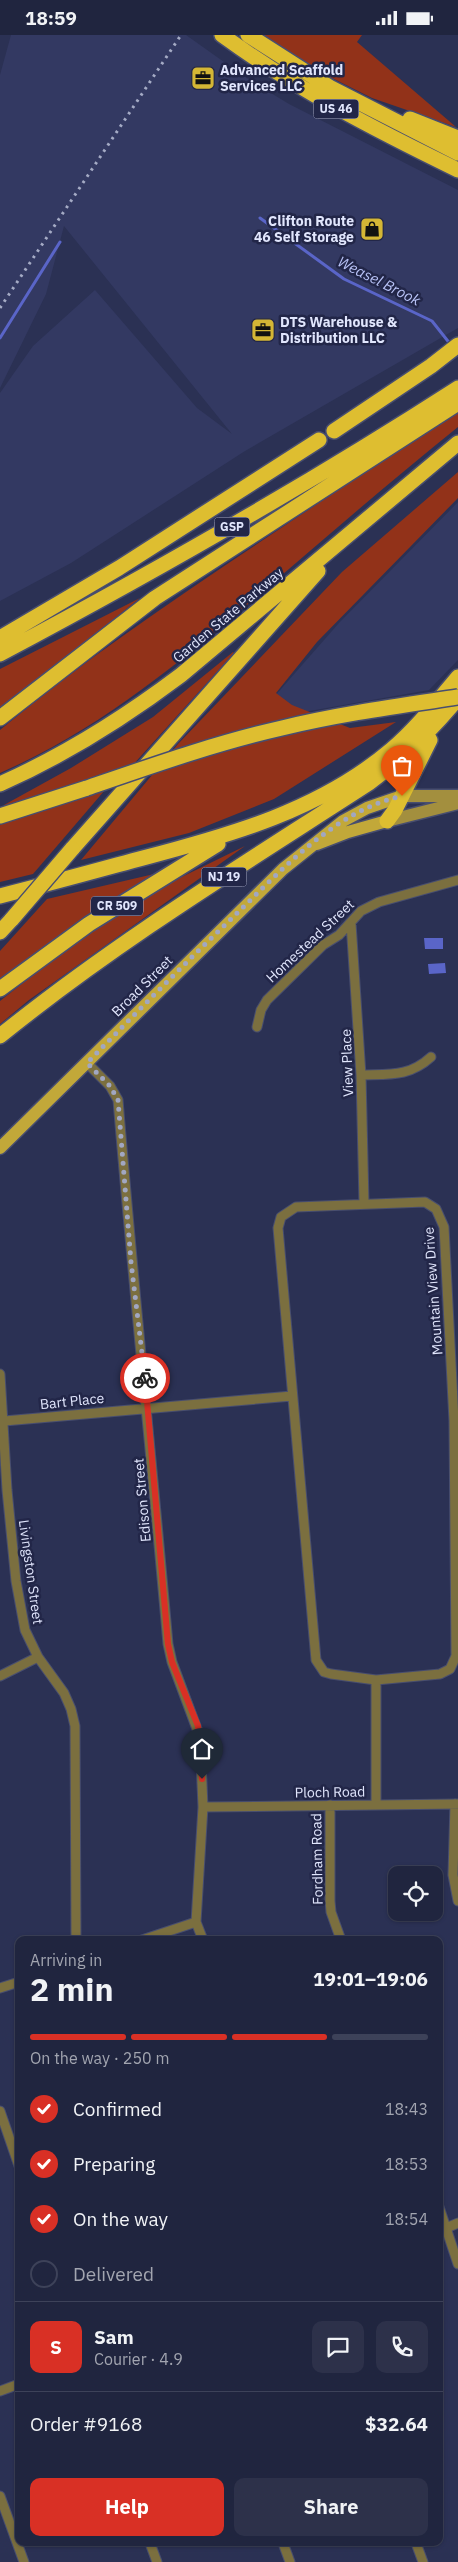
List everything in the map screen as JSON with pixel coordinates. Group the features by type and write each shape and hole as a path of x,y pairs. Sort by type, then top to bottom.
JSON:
{"highway":[{"name":"US 46","path":"222,35 271,70 326,103 458,170"},
{"name":"US 46","path":"248,35 331,88 458,153"},
{"path":"331,88 458,138"},
{"path":"334,431 452,350"},
{"name":"GSP","path":"0,654 207,541 343,461 458,388"},
{"path":"0,718 155,598 458,403"},
{"path":"0,638 120,567 319,440"},
{"name":"Garden State Parkway","path":"0,784 86,740 145,702 181,675 458,443"},
{"path":"0,933 218,681 350,534"},
{"path":"0,897 240,831 314,800 360,773 409,733 458,677"},
{"path":"0,816 202,749 280,728 330,717 458,698"},
{"name":"NJ 19","path":"0,1036 49,996 115,948 369,783 417,745 458,698"},
{"path":"387,821 402,796 421,754 444,715"},
{"name":"CR 509","path":"0,989 89,924 240,831"}],"main road":[{"name":"Broad Street","path":"0,1148 262,888 331,828 355,814 389,799 402,796"},
{"name":"Broad Street","path":"308,848 348,832 387,821"}],"street":[{"path":"402,796 458,796"},
{"path":"387,821 458,803"},
{"name":"Homestead Street","path":"257,1027 261,1010 267,1000 323,945 339,935 361,911 379,902 458,880"},
{"name":"View Place","path":"351,923 362,1075 364,1203"},
{"path":"362,1075 405,1073 421,1067 431,1057"},
{"name":"Edison Street","path":"87,1063 110,1086 118,1100 131,1262 148,1407 168,1644 172,1662 200,1737 203,1807 196,1922 201,1936"},
{"name":"Mountain View Drive","path":"426,1202 441,1215 444,1227 456,1421 456,1656 450,1669 440,1674 376,1680 324,1672 316,1660 278,1228 281,1217 296,1207 364,1203 426,1202"},
{"name":"Livingston Street","path":"0,1375 4,1421 4,1491 16,1581 25,1630 38,1657 64,1693 71,1709 75,1726 76,1936"},
{"name":"Bart Place","path":"4,1421 148,1407 292,1397"},
{"path":"0,1676 38,1657"},
{"path":"376,1680 376,1805"},
{"path":"456,1804 453,1875 458,1901"},
{"name":"Ploch Road","path":"203,1807 456,1804"},
{"name":"Fordham Road","path":"330,1805 330,1901 340,1936"},
{"path":"154,1936 196,1922"},
{"path":"0,1988 15,1982"},
{"path":"0,2111 15,2154"},
{"path":"443,2229 458,2223"},
{"path":"443,2231 458,2264"},
{"path":"0,2391 15,2385"},
{"path":"0,2496 15,2537"},
{"path":"18,2546 24,2562"},
{"path":"151,2546 157,2562"},
{"path":"284,2546 290,2562"},
{"path":"417,2546 423,2562"}],"shaded area":[{"path":"11,35 186,35 248,79 289,104 458,190 458,328 245,451 71,563 0,601 0,393 33,346 95,290 197,408 232,434 64,226 46,294 0,388 0,75"},
{"path":"261,35 362,35 357,42 456,127 372,98 302,63"},
{"path":"458,411 458,427 168,670 105,715 71,736 37,756 0,773 0,730 35,702 106,648 179,597"},
{"path":"458,472 458,498 317,642 276,693 292,705 350,728 396,722 274,799 189,833 81,860 178,744 342,572"},
{"path":"458,502 458,660 429,690 253,721 339,623"},
{"path":"140,598 0,711 0,669"},
{"path":"233,652 131,767 5,808 4,805 71,768 153,717"},
{"path":"105,790 33,874 0,882 0,822"},
{"path":"245,846 29,1000 0,1024 0,1001 66,949 155,890"},
{"path":"154,874 0,980 0,951 47,899"}],"water":[{"path":"424,938 443,938 443,949 425,949"},
{"path":"445,963 446,973 429,974 428,964"}],"waterway":[{"name":"Weasel Brook","path":"260,218 344,279 432,321 451,345"},
{"path":"0,338 60,242"}],"railway":[{"path":"0,308 181,35"}],"way so far":[{"path":"145,1378 131,1262 118,1100 110,1086 87,1063 262,888 320,837 331,828 367,808 402,796"}],"place":[{"name":"Advanced Scaffold Services LLC","path":"203,78"},
{"name":"Clifton Route 46 Self Storage","path":"372,229"},
{"name":"DTS Warehouse & Distribution LLC","path":"263,330"}],"route":[{"path":"145,1378 168,1644 172,1662 198,1726 202,1779"}]}
